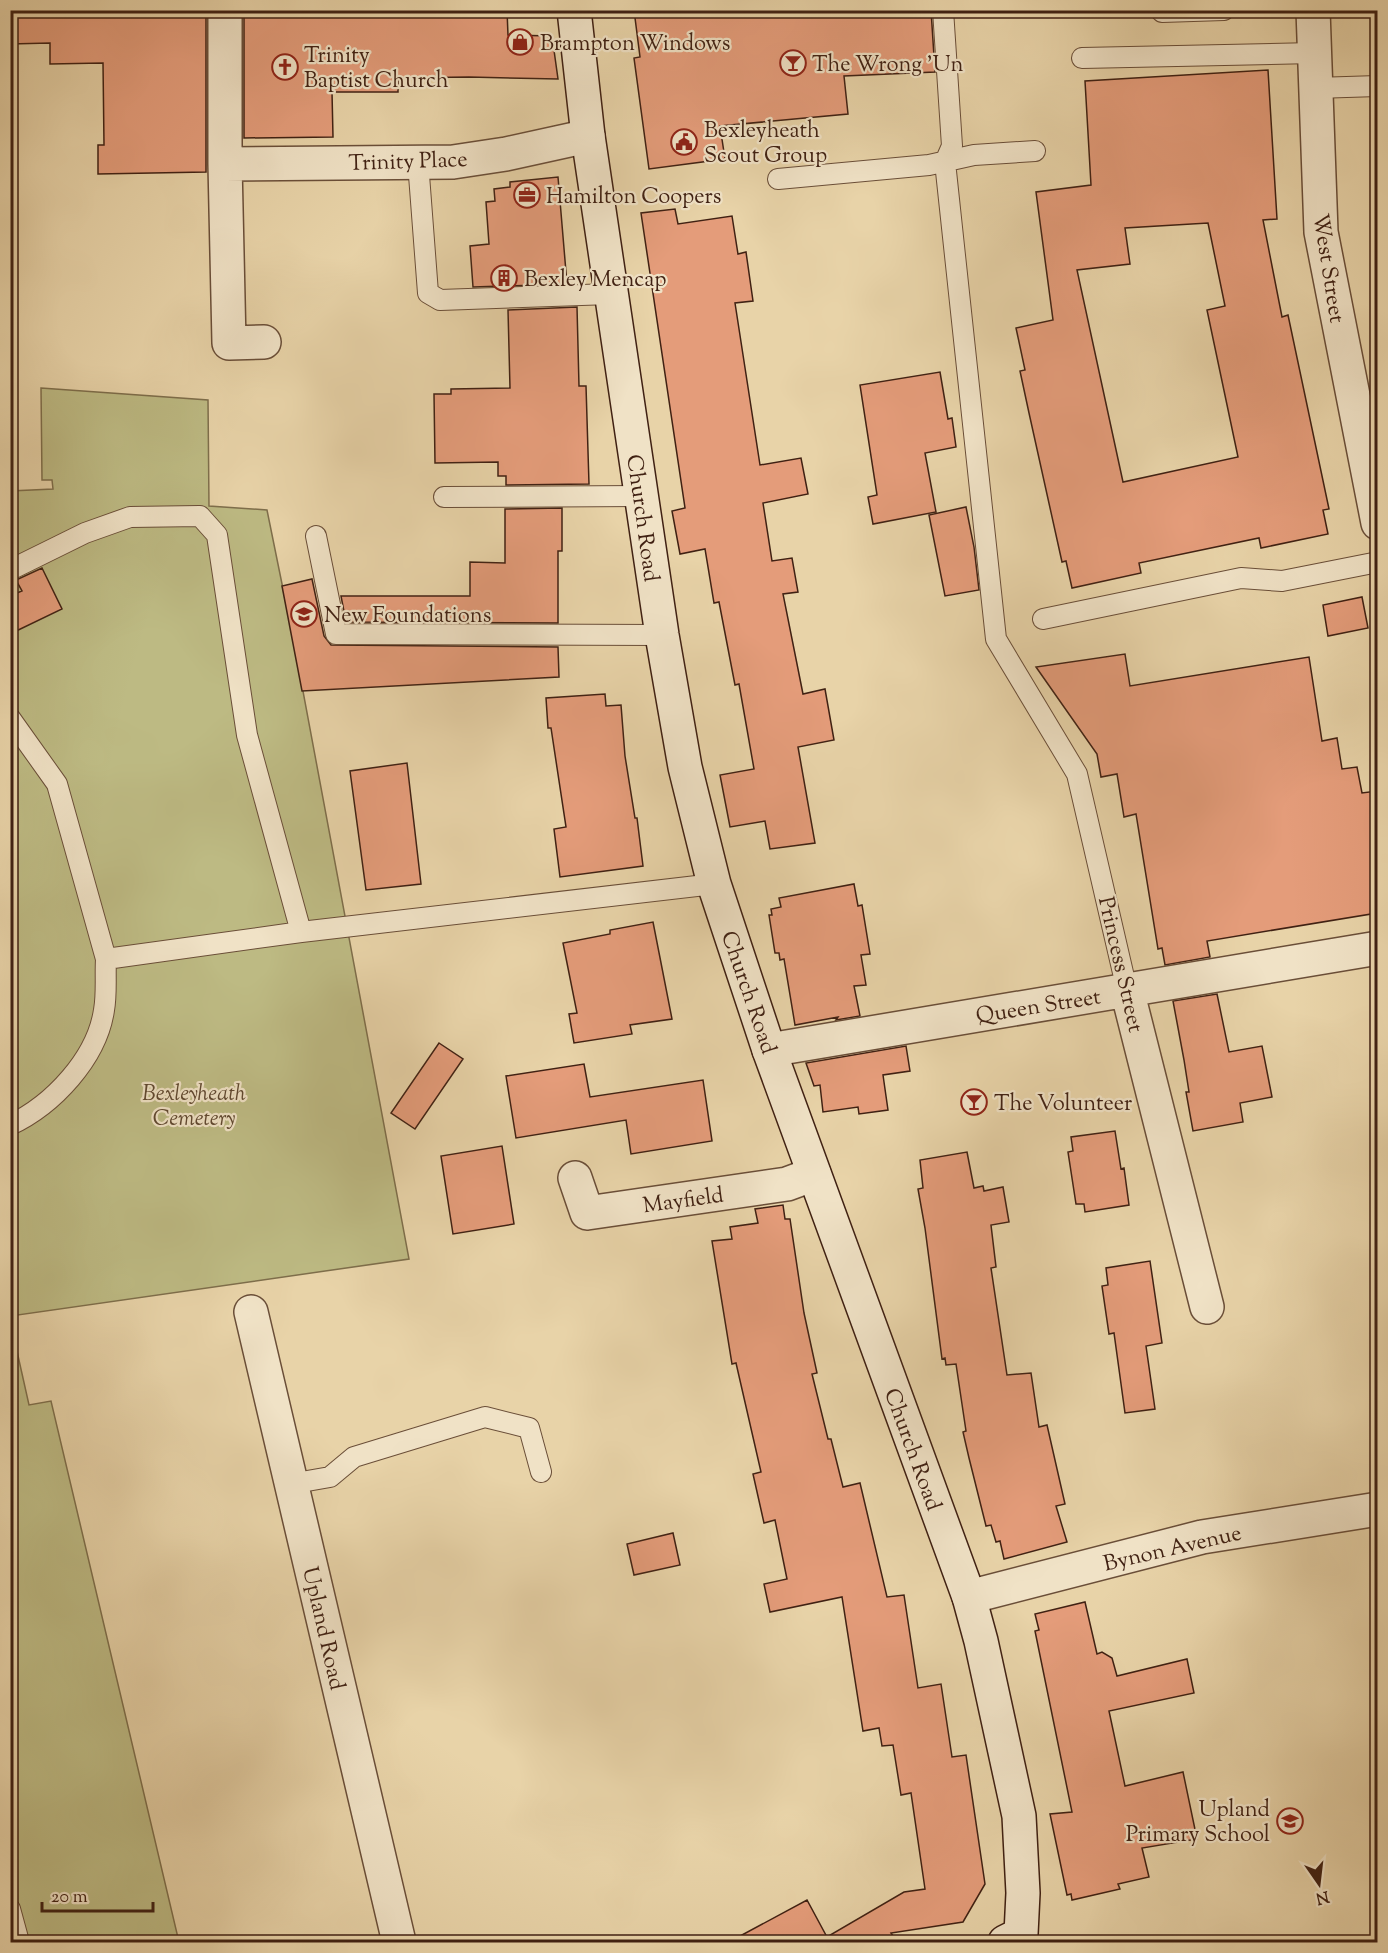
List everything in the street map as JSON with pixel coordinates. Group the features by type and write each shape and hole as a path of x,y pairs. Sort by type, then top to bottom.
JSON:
{"street":[{"path":"225,10 225,164 230,343 264,342"},
{"name":"Church Road","path":"574,10 588,136 611,294 662,635 685,767 714,884 769,1050 969,1597 981,1641 1019,1816 1023,1893 1018,1940"},
{"name":"West Street","path":"1313,10 1321,232 1377,523"},
{"name":"Trinity Place","path":"225,164 453,162 506,154 588,136"},
{"name":"Queen Street","path":"769,1050 1377,948"},
{"name":"Princess Street","path":"1127,990 1208,1307"},
{"name":"Mayfield","path":"575,1178 587,1213 787,1184 814,1174"},
{"name":"Upland Road","path":"251,1312 399,1942"},
{"name":"Bynon Avenue","path":"969,1597 1202,1537 1377,1509"}],"lane":[{"path":"943,10 952,146 945,162"},
{"path":"1160,10 1162,12 1224,10"},
{"path":"1082,58 1267,56 1314,53"},
{"path":"1315,88 1377,86"},
{"path":"778,179 945,162 974,155 1035,151"},
{"path":"418,162 428,293 440,300 611,294"},
{"name":"Princess Street","path":"945,162 996,639 1077,774 1127,990"},
{"path":"444,497 641,496"},
{"path":"10,570 85,533 130,517 200,516 217,535 247,735 301,932"},
{"path":"316,536 336,634 662,635"},
{"path":"1043,619 1241,578 1282,581 1377,562"},
{"path":"10,718 57,784 106,959 105,1011 92,1050 65,1085 24,1119 10,1125"},
{"path":"106,959 301,932 714,884"},
{"path":"291,1484 330,1477 354,1457 485,1417 529,1428 541,1472"},
{"path":"10,1909 19,1942"}],"green space":[{"name":"Bexleyheath Cemetery","path":"41,388 208,400 209,506 267,510 409,1259 11,1316 10,491 53,489 52,480 42,480"},
{"path":"10,1320 29,1405 51,1401 179,1942 11,1942"}],"building":[{"path":"10,10 206,10 206,172 98,174 98,145 104,145 103,63 50,64 50,43 10,44"},
{"path":"244,10 507,10 508,35 552,36 558,79 398,78 398,92 332,92 333,137 244,138"},
{"path":"634,10 931,10 935,72 844,76 848,114 720,126 725,159 649,169 634,58 640,57"},
{"path":"1268,70 1277,219 1263,220 1282,317 1288,315 1329,509 1323,510 1328,534 1261,548 1259,538 1139,563 1141,573 1072,588 1066,561 1062,562 1029,413 1020,371 1025,370 1016,328 1053,320 1036,192 1091,185 1085,81","holes":["1208,223 1225,306 1207,310 1238,457 1123,482 1077,270 1130,264 1125,228"]},
{"path":"558,177 567,284 473,287 470,246 489,244 486,202 495,201 494,189 510,187 510,182"},
{"path":"675,209 678,224 732,216 738,254 746,252 753,301 735,303 760,465 801,458 808,494 763,503 772,561 792,558 798,592 783,594 803,694 825,689 834,740 798,747 815,843 770,849 765,821 730,827 720,775 754,769 739,684 735,685 719,602 714,603 705,549 680,554 672,511 685,508 641,213"},
{"path":"577,307 579,386 586,386 589,484 506,485 506,476 498,476 498,462 435,463 434,394 451,394 451,389 510,388 508,310"},
{"path":"940,372 948,419 952,418 956,447 925,453 936,512 873,524 868,497 877,495 860,385"},
{"path":"966,507 979,590 945,596 929,515"},
{"path":"562,508 562,551 558,551 558,623 346,622 341,596 470,596 470,562 505,563 505,509"},
{"path":"42,568 62,609 10,634 10,596 22,591 16,580"},
{"name":"New Foundations","path":"312,579 324,636 331,645 558,647 559,677 302,691 282,586"},
{"path":"1362,597 1368,628 1328,636 1323,605"},
{"path":"1125,654 1130,686 1309,657 1322,741 1337,738 1342,769 1357,767 1362,793 1377,791 1377,913 1207,941 1210,957 1165,965 1162,948 1158,949 1136,814 1124,817 1117,774 1101,777 1097,754 1036,667"},
{"path":"605,694 606,706 621,705 625,756 635,818 637,818 643,866 560,877 554,829 566,827 551,728 548,728 546,698"},
{"path":"407,763 421,884 366,890 350,771"},
{"path":"854,884 858,906 862,905 870,954 861,955 866,985 854,986 860,1016 836,1020 838,1017 795,1025 784,959 780,960 779,953 775,953 769,915 772,915 771,909 781,907 779,898"},
{"path":"653,922 672,1019 630,1025 632,1034 574,1043 569,1014 577,1013 563,943 610,934 610,930"},
{"path":"1217,994 1229,1052 1262,1046 1272,1097 1240,1103 1243,1122 1193,1131 1186,1092 1189,1092 1173,1001"},
{"path":"439,1043 463,1059 415,1129 391,1113"},
{"path":"906,1046 910,1071 883,1075 888,1110 859,1114 858,1107 823,1112 820,1085 814,1086 806,1063"},
{"path":"584,1064 590,1097 703,1080 712,1141 631,1154 626,1120 516,1138 506,1076"},
{"path":"1115,1131 1121,1169 1124,1168 1129,1205 1085,1212 1084,1204 1076,1204 1068,1152 1073,1151 1071,1137"},
{"path":"502,1146 514,1224 453,1234 441,1156"},
{"path":"967,1152 974,1188 983,1186 984,1191 1003,1187 1009,1222 991,1225 996,1267 991,1268 1007,1375 1031,1373 1039,1427 1047,1425 1065,1504 1056,1506 1067,1542 1004,1559 1000,1541 996,1542 991,1525 986,1526 969,1458 963,1432 966,1431 956,1364 946,1365 945,1358 942,1359 918,1189 923,1188 920,1160"},
{"path":"783,1205 785,1219 790,1219 804,1313 817,1373 812,1374 843,1487 860,1483 887,1597 904,1595 918,1688 941,1684 952,1757 966,1755 985,1884 963,1922 891,1933 897,1942 729,1942 807,1900 827,1937 904,1892 925,1889 911,1793 901,1795 893,1745 882,1746 879,1728 863,1731 842,1597 770,1612 764,1584 787,1579 775,1520 764,1523 753,1474 761,1472 736,1363 732,1364 712,1241 732,1239 730,1227 758,1223 755,1209"},
{"path":"1150,1261 1162,1343 1146,1346 1155,1409 1125,1413 1114,1333 1109,1334 1102,1286 1108,1285 1106,1268"},
{"path":"673,1533 680,1565 634,1575 627,1544"},
{"path":"1085,1602 1097,1654 1102,1652 1112,1658 1117,1676 1187,1659 1194,1693 1109,1711 1125,1786 1183,1772 1197,1839 1142,1848 1149,1877 1118,1884 1120,1889 1072,1900 1071,1894 1067,1895 1050,1814 1072,1812 1035,1631 1039,1630 1035,1614"}],"place":[{"name":"Brampton Windows","path":"520,42"},
{"name":"The Wrong 'Un","path":"793,63"},
{"name":"Trinity Baptist Church","path":"285,67"},
{"name":"Bexleyheath Scout Group","path":"684,142"},
{"name":"Hamilton Coopers","path":"527,195"},
{"name":"Bexley Mencap","path":"504,278"},
{"name":"New Foundations","path":"304,614"},
{"name":"The Volunteer","path":"974,1102"},
{"name":"Upland Primary School","path":"1290,1821"}]}
